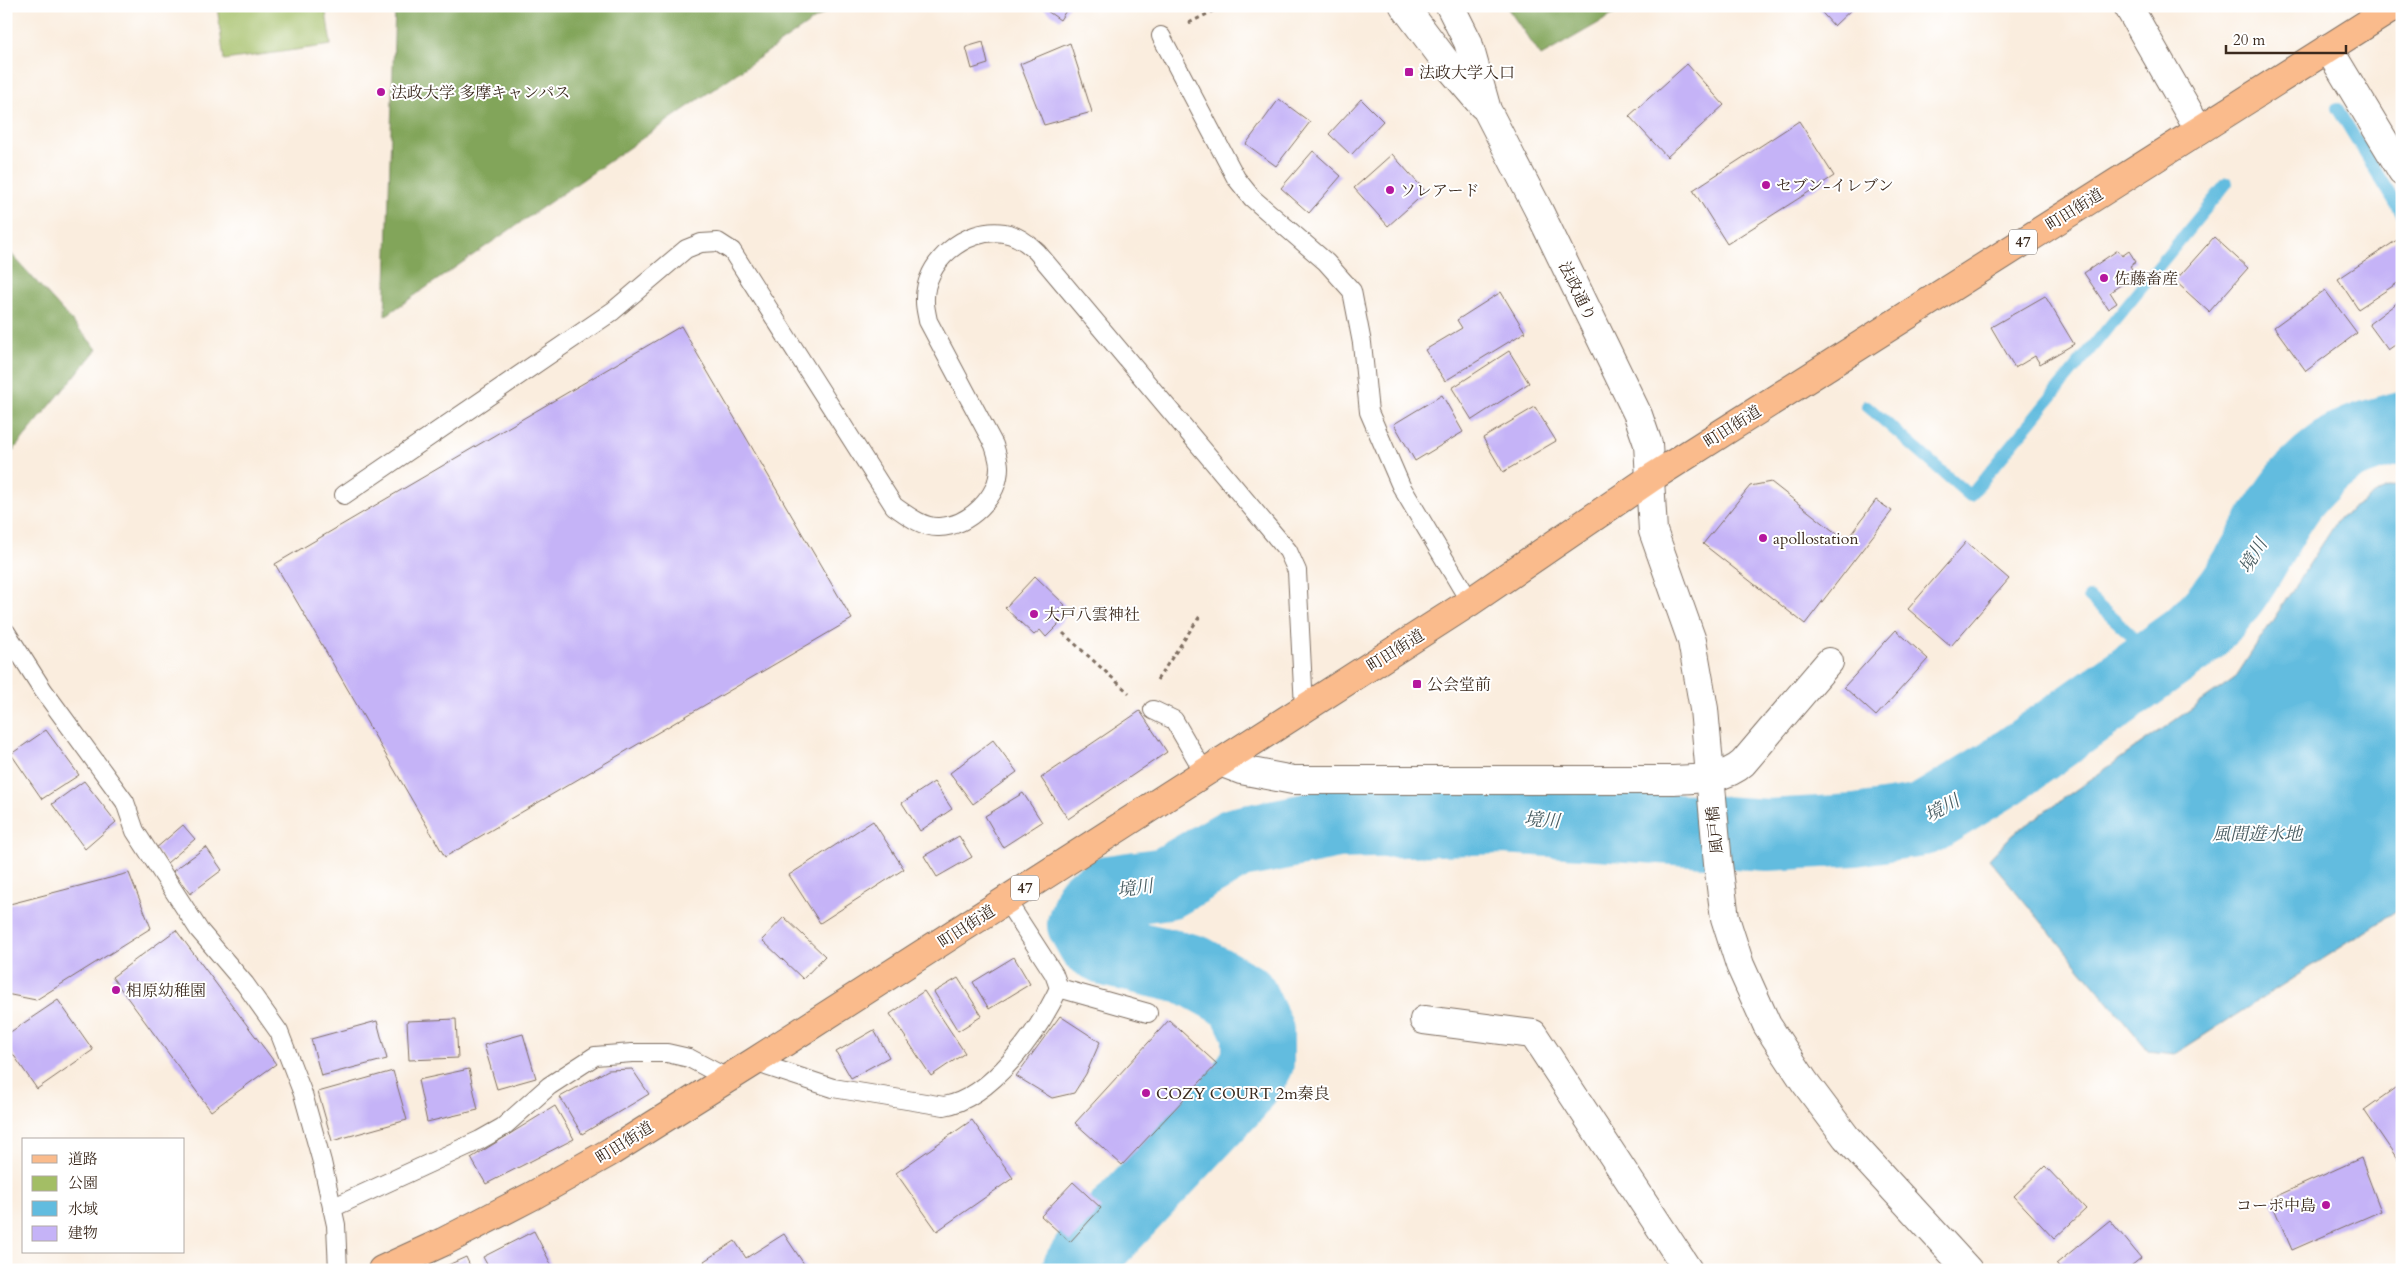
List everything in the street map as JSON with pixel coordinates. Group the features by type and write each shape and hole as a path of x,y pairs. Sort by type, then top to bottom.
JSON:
{"main road":[{"name":"町田街道","path":"382,1270 443,1242 532,1196 612,1151 754,1062 1470,602 1651,478 2395,6"}],"street":[{"name":"法政通り","path":"1404,6 1452,70 1487,110"},
{"name":"法政通り","path":"1450,6 1468,42 1487,110 1539,211 1638,414 1648,444 1653,531 1692,640 1704,709 1710,787"},
{"path":"2128,6 2200,130"},
{"path":"2328,48 2402,171"},
{"path":"1212,767 1241,770 1293,780 1670,780 1710,787 1736,770 1743,763 1829,662"},
{"name":"風戸橋","path":"1710,787 1726,918 1737,956 1767,1025 1804,1081 1846,1137 1968,1270"},
{"path":"1424,1020 1533,1034 1688,1270"}],"lane":[{"path":"1161,36 1242,185 1252,198 1326,262 1352,291 1362,343 1369,412 1401,486 1470,602"},
{"path":"344,495 612,311 686,249 701,243 718,242 732,251 894,506 913,520 938,527 962,522 981,508 996,486 999,467 994,445 928,321 924,300 935,265 946,252 966,239 986,233 1004,233 1025,240 1037,252 1288,551 1297,571 1304,708"},
{"path":"6,632 43,690 125,802 135,831 199,930 245,984 279,1032 303,1094 332,1208 336,1225 338,1270"},
{"path":"1153,710 1174,720 1212,767"},
{"path":"1006,900 1054,974 1059,988"},
{"path":"1059,988 1148,1013"},
{"path":"754,1062 833,1088 944,1106 957,1104 1002,1071 1036,1027 1059,988"},
{"path":"332,1208 480,1140 503,1127 549,1086 595,1056 632,1053 666,1054 689,1058 727,1078"}],"path":[{"path":"1159,676 1200,616"},
{"path":"1063,633 1149,712 1153,710"}],"green space":[{"path":"217,6 325,6 331,45 224,60"},
{"path":"395,6 834,6 385,316"},
{"path":"1506,6 1618,6 1616,13 1541,56"},
{"path":"6,248 97,349 6,459"}],"water":[{"name":"風間遊水地","path":"2402,484 2402,908 2175,1054 2149,1051 1989,859 2013,834 2235,678 2340,517 2384,489"}],"building":[{"path":"1040,6 1069,6 1060,20"},
{"path":"1816,6 1855,6 1834,26"},
{"path":"983,42 988,64 972,69 966,47"},
{"path":"1070,43 1092,112 1044,125 1020,64"},
{"path":"1687,64 1724,105 1667,157 1629,116"},
{"path":"1279,99 1310,122 1276,166 1246,144"},
{"path":"1361,99 1383,121 1351,155 1329,134"},
{"path":"1799,121 1834,176 1727,244 1693,190"},
{"path":"1313,151 1341,176 1309,213 1281,188"},
{"name":"ソレアード","path":"1392,154 1426,192 1388,226 1354,188"},
{"path":"2214,237 2248,268 2209,312 2175,281"},
{"path":"2400,238 2402,240 2402,280 2358,309 2338,279"},
{"path":"2118,250 2122,256 2129,251 2136,262 2130,266 2136,275 2110,292 2117,303 2108,309 2084,273"},
{"path":"2325,290 2357,333 2306,371 2274,327"},
{"path":"1501,292 1525,332 1445,381 1425,350 1462,328 1457,320"},
{"path":"2045,296 2074,344 2040,364 2035,356 2015,368 1991,327"},
{"path":"2402,299 2402,340 2388,350 2369,324"},
{"path":"681,326 852,619 445,857 275,564"},
{"path":"1509,351 1529,383 1472,420 1452,388"},
{"path":"1442,395 1463,432 1415,461 1394,424"},
{"path":"1535,407 1556,441 1503,472 1483,438"},
{"path":"1771,482 1846,541 1876,500 1892,511 1805,624 1703,544 1750,486"},
{"path":"1966,542 2009,579 1951,646 1908,609"},
{"path":"1035,576 1065,605 1059,611 1066,617 1046,637 1040,630 1034,635 1005,608"},
{"path":"1896,630 1928,659 1876,716 1844,687"},
{"path":"1140,711 1167,752 1068,819 1041,778"},
{"path":"46,730 79,775 42,799 11,754"},
{"path":"993,740 1017,772 973,804 950,773"},
{"path":"84,781 116,822 85,849 52,804"},
{"path":"934,782 952,809 920,831 902,803"},
{"path":"1023,793 1042,822 1003,847 985,816"},
{"path":"873,821 904,869 820,923 789,875"},
{"path":"183,825 195,839 167,863 155,849"},
{"path":"959,836 972,857 937,877 924,856"},
{"path":"206,847 222,870 190,894 173,871"},
{"path":"129,873 151,928 36,1000 6,994 6,905"},
{"path":"784,917 825,956 803,979 762,940"},
{"path":"176,930 276,1064 211,1111 112,977"},
{"path":"1014,957 1030,984 989,1009 973,982"},
{"path":"958,978 982,1016 958,1031 934,992"},
{"path":"924,991 965,1053 931,1076 890,1014"},
{"path":"58,1000 93,1050 37,1089 6,1044 6,1035"},
{"path":"1060,1016 1100,1042 1086,1074 1074,1093 1052,1098 1016,1076"},
{"path":"456,1019 458,1058 409,1060 407,1021"},
{"name":"COZY COURT 2m秦良","path":"1169,1020 1217,1064 1122,1165 1075,1123"},
{"path":"377,1021 387,1059 321,1076 311,1039"},
{"path":"874,1030 889,1057 851,1078 836,1052"},
{"path":"523,1034 536,1078 497,1089 484,1045"},
{"path":"469,1069 478,1110 427,1122 418,1080"},
{"path":"632,1069 649,1094 582,1134 560,1097 608,1070"},
{"path":"393,1071 407,1120 332,1141 318,1092"},
{"path":"2402,1083 2402,1161 2400,1163 2364,1110"},
{"path":"555,1106 574,1139 486,1184 471,1158"},
{"path":"972,1120 1013,1178 937,1231 896,1173"},
{"name":"コーポ中島","path":"2361,1158 2381,1211 2292,1250 2270,1199"},
{"path":"2045,1166 2086,1209 2054,1239 2014,1196"},
{"path":"1073,1182 1101,1208 1070,1242 1041,1216"},
{"path":"2110,1220 2141,1258 2126,1270 2061,1270 2056,1264"},
{"path":"534,1231 554,1270 490,1270 483,1257"},
{"path":"784,1234 808,1270 710,1270 704,1261 735,1241 746,1258"},
{"path":"466,1257 472,1270 437,1270"}],"waterway":[{"path":"2337,108 2402,214"},
{"path":"1867,406 1970,496 2227,183"},
{"name":"境川","path":"1078,1270 1095,1244 1239,1091 1258,1062 1258,1032 1242,998 1192,970 1113,952 1093,942 1083,924 1090,903 1109,891 1167,883 1236,843 1338,823 1504,818 1768,835 1855,830 1923,820 2002,772 2189,639 2212,616 2232,591 2278,514 2304,480 2321,464 2348,445 2370,436 2402,427"},
{"path":"2089,597 2128,632 2153,665"}],"place":[{"name":"法政大学入口","path":"1409,72"},
{"name":"法政大学 多摩キャンパス","path":"381,92"},
{"name":"セブン-イレブン","path":"1766,185"},
{"name":"ソレアード","path":"1390,190"},
{"name":"佐藤畜産","path":"2104,278"},
{"name":"apollostation","path":"1763,538"},
{"name":"大戸八雲神社","path":"1034,614"},
{"name":"公会堂前","path":"1417,684"},
{"name":"相原幼稚園","path":"116,990"},
{"name":"COZY COURT 2m秦良","path":"1146,1093"},
{"name":"コーポ中島","path":"2326,1205"}]}
